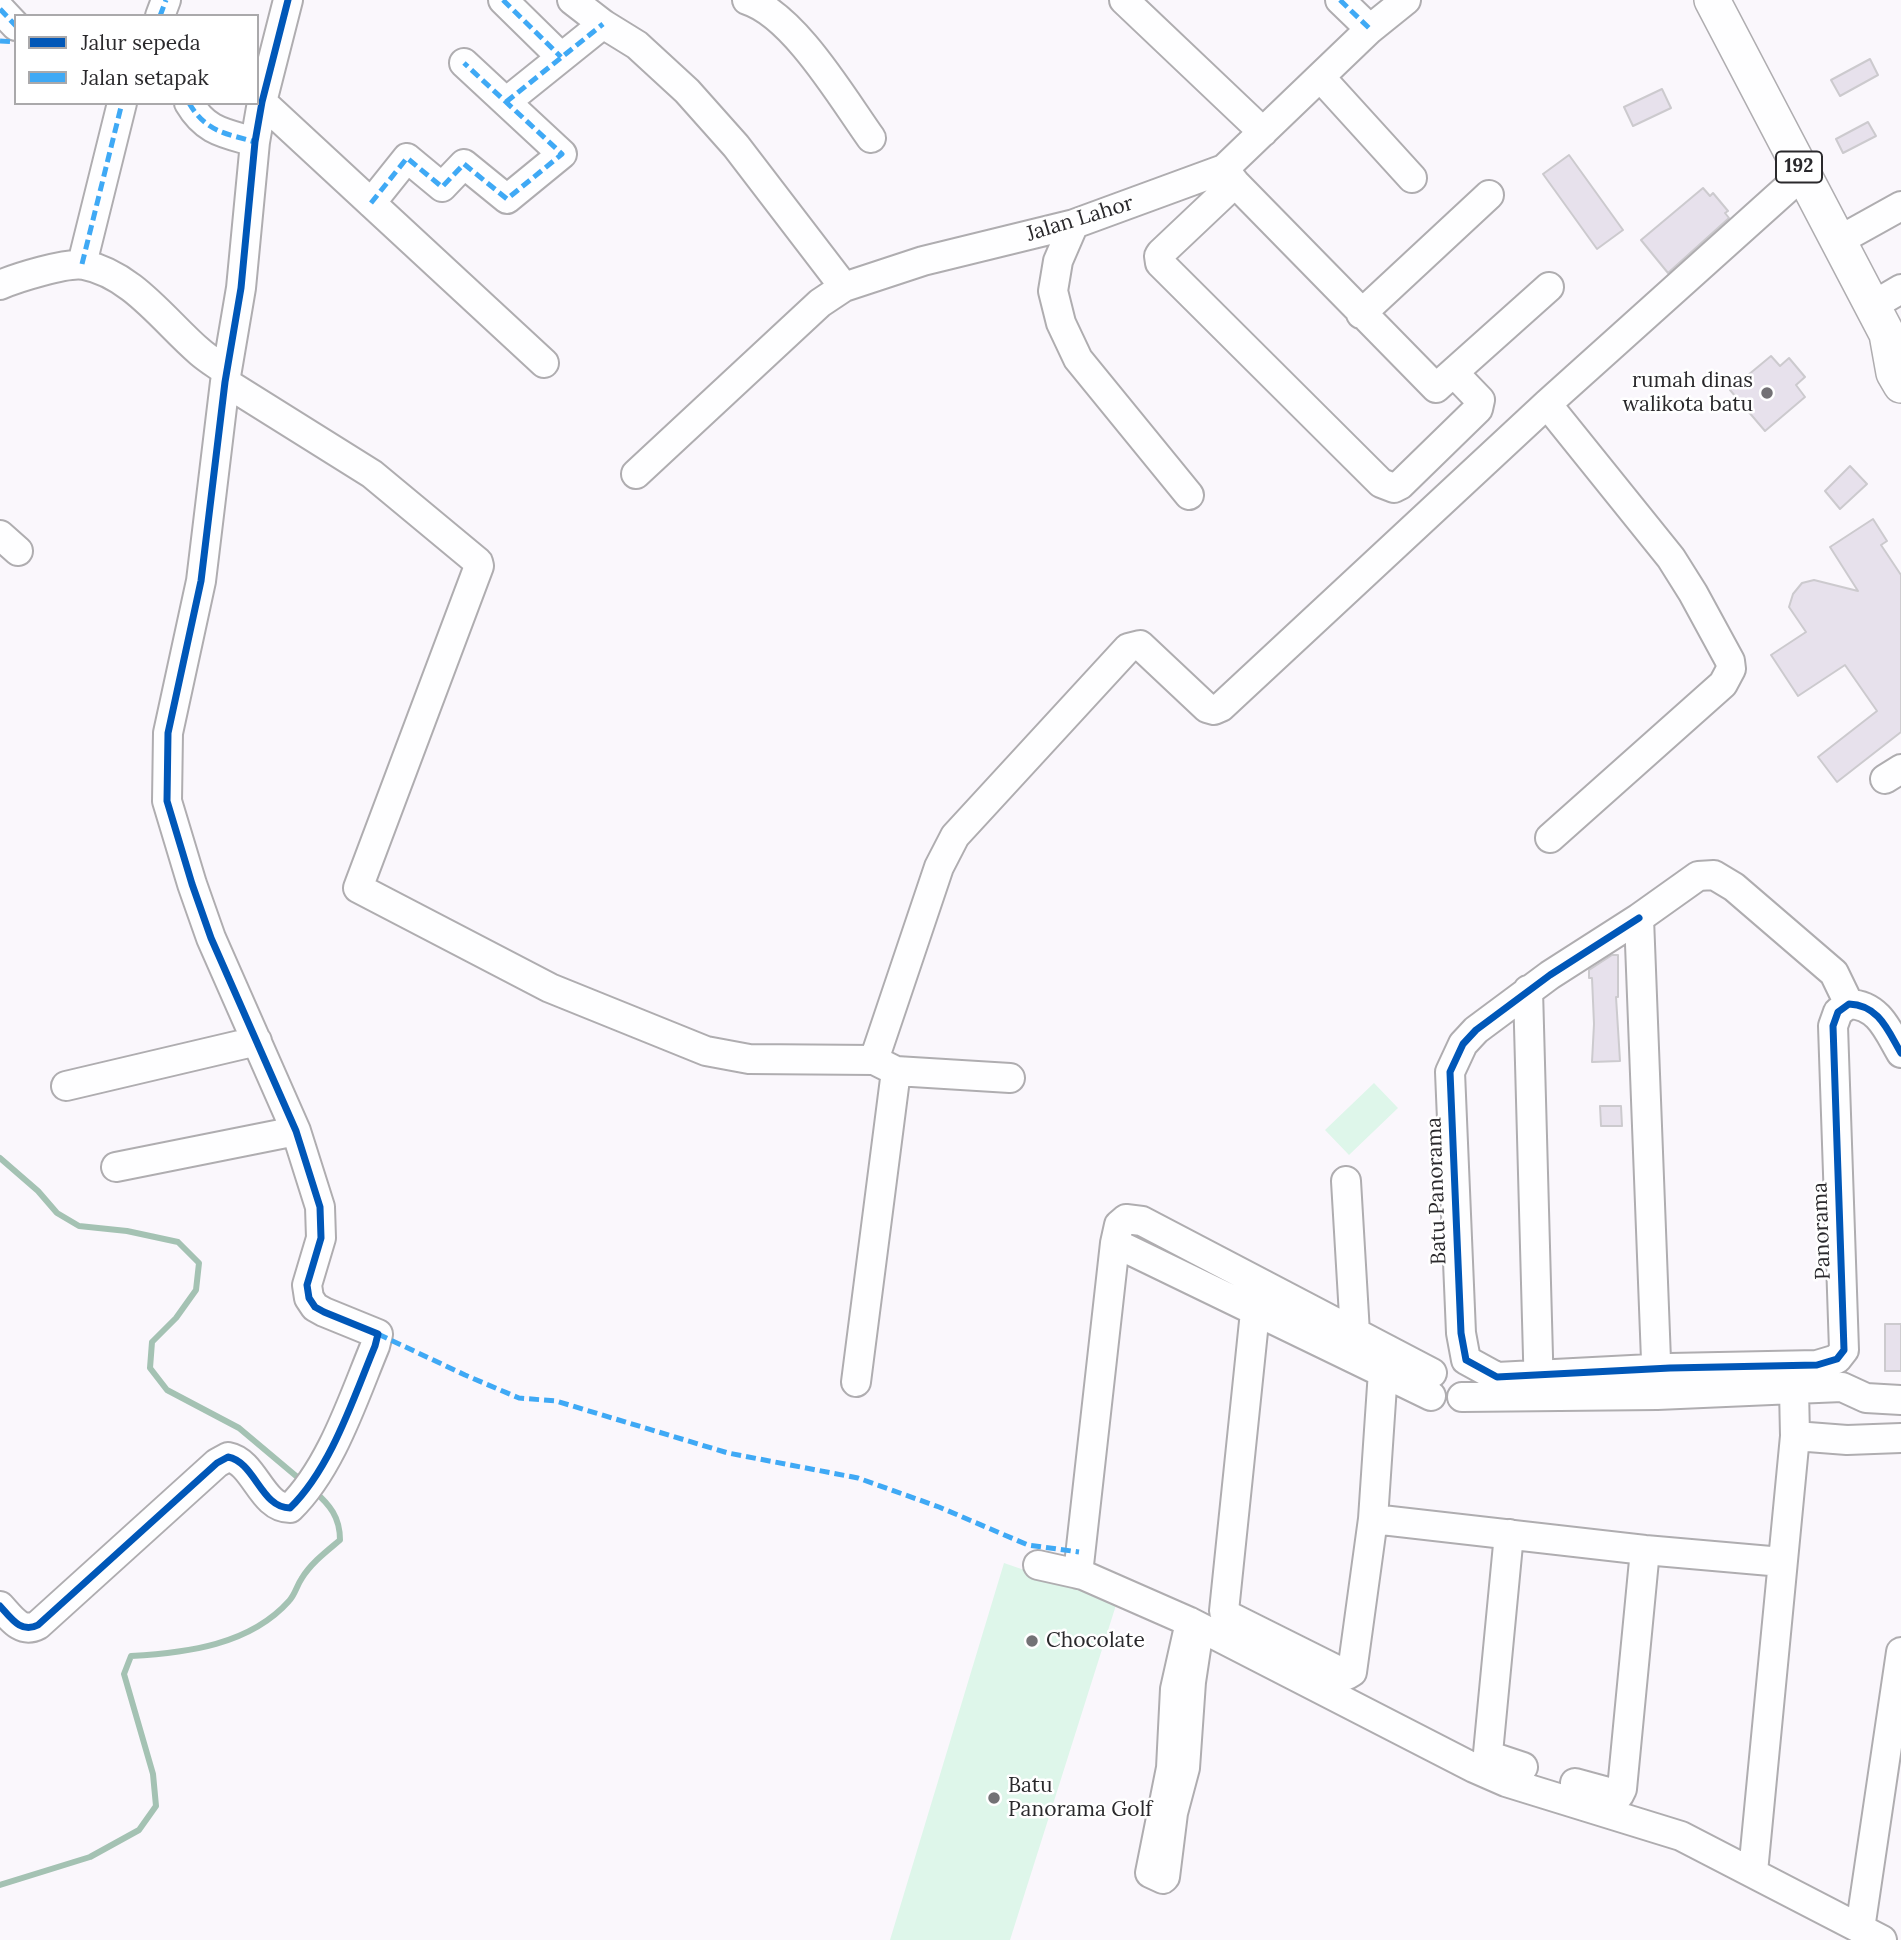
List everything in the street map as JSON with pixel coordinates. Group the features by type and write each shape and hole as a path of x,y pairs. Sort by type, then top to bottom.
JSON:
{"main road":[{"name":"192","path":"1712,0 1838,242 1890,319 1894,373 1901,385"}],"street":[{"path":"0,1606 19,1626 31,1628 38,1625 217,1463 228,1457 240,1463 277,1505 290,1508 300,1499 323,1467 378,1334 324,1312 315,1307 309,1298 307,1284 321,1238 320,1207 296,1131 211,938 167,801 168,733 201,581 226,376 241,288 255,142 262,102 288,0"},
{"path":"503,0 561,57"},
{"path":"572,0 637,45 687,91 736,146 844,287"},
{"path":"747,0 782,22 800,41 871,138"},
{"path":"1124,0 1263,132"},
{"path":"1340,0 1370,29"},
{"name":"Jalan Lahor","path":"636,474 820,303 844,287 923,261 1074,224 1229,176 1263,132 1370,29 1406,0"},
{"path":"0,9 14,24"},
{"path":"506,102 603,24"},
{"path":"371,203 407,158 442,187 464,164 507,199 562,154 464,63"},
{"path":"1321,78 1412,178"},
{"path":"262,102 544,363"},
{"path":"82,264 122,105"},
{"path":"190,105 197,118 209,126 255,142"},
{"path":"856,1382 885,1065 939,867 955,836 1128,648 1140,645 1207,708 1214,710 1221,707 1547,404 1803,174"},
{"path":"1229,176 1362,314 1445,380 1466,420 1400,485 1394,488 1381,483 1163,268 1158,260 1161,253 1229,176"},
{"path":"1362,314 1489,195"},
{"path":"1838,242 1901,206"},
{"path":"1074,224 1058,261 1053,291 1061,323 1079,359 1189,495"},
{"path":"0,285 19,277 82,264 127,285 226,376 372,474 478,562 479,566 358,888 550,988 706,1051 749,1059 885,1065 1010,1078"},
{"path":"1445,380 1549,287"},
{"path":"1547,404 1677,567 1730,661 1731,669 1723,684 1550,838"},
{"name":"Batu Panorama","path":"1539,1385 1462,1397 1466,1385 1463,1374 1446,1374 1461,1333 1450,1072 1463,1044 1476,1030 1528,990 1640,918 1698,876 1714,875 1734,887 1834,973 1849,1004"},
{"path":"1640,918 1658,1382"},
{"path":"1528,990 1539,1385"},
{"path":"1849,1004 1869,1008 1881,1017 1901,1053"},
{"name":"Panorama","path":"1842,1387 1844,1350 1833,1026 1838,1012 1849,1004"},
{"path":"66,1086 257,1041"},
{"path":"116,1167 296,1131"},
{"path":"1346,1181 1355,1333"},
{"path":"1078,1574 1115,1243 1121,1222 1130,1219 1142,1221 1355,1333 1446,1374"},
{"path":"1115,1243 1383,1371 1493,1376 1539,1385 1658,1382 1794,1389 1842,1387 1866,1398 1901,1400"},
{"path":"1258,1283 1225,1613 1347,1675 1350,1674 1373,1519 1383,1371"},
{"path":"1658,1382 1817,1365 1837,1359 1844,1350"},
{"path":"1754,1872 1795,1436 1794,1389"},
{"path":"1795,1436 1847,1440 1901,1438"},
{"path":"1792,1465 1822,1457 1847,1440"},
{"path":"1373,1519 1645,1550 1782,1562"},
{"path":"1509,1534 1488,1753 1490,1756 1612,1795 1619,1795 1622,1788 1645,1550"},
{"path":"1038,1564 1078,1574 1194,1625 1506,1782 1681,1836 1871,1934 1901,1652"},
{"path":"1194,1625 1185,1768 1172,1813 1163,1879 1150,1873 1171,1768 1175,1689 1194,1625"}],"green space":[{"path":"1374,1083 1398,1108 1349,1155 1325,1130"},
{"name":"Batu Panorama Golf","path":"1004,1563 1117,1602 1010,1940 890,1940"}],"building":[{"path":"1870,59 1878,75 1840,96 1831,80"},
{"path":"1662,89 1671,108 1633,126 1624,107"},
{"path":"1868,122 1876,136 1843,153 1836,139"},
{"path":"1569,155 1623,230 1597,249 1543,174"},
{"path":"1703,188 1710,196 1713,193 1728,211 1725,213 1729,218 1668,273 1641,240"},
{"name":"rumah dinas walikota batu","path":"1771,356 1780,366 1789,358 1805,377 1796,385 1805,397 1765,431 1730,390"},
{"path":"1850,466 1867,484 1840,509 1825,491"},
{"path":"1873,519 1887,541 1881,545 1901,575 1901,732 1837,782 1818,757 1877,711 1845,665 1798,696 1771,655 1806,632 1789,607 1793,594 1802,583 1814,580 1858,591 1830,547"},
{"path":"1612,955 1618,955 1616,997 1620,1061 1592,1062 1594,1024 1592,978 1589,978 1589,970"},
{"path":"1600,1106 1621,1106 1622,1126 1601,1126"},
{"path":"1885,1324 1901,1324 1901,1371 1885,1371"}],"waterway":[{"path":"0,1158 38,1191 57,1213 79,1226 127,1231 178,1242 199,1263 196,1290 176,1318 152,1342 150,1368 167,1390 239,1428 302,1481"},
{"path":"0,1885 90,1857 139,1830 156,1806 153,1774 124,1674 131,1656 216,1644 256,1628 273,1616 291,1599 310,1567 340,1540 333,1512 313,1490"}],"marked path":[{"path":"161,14 166,0"},
{"path":"503,0 561,57"},
{"path":"1340,0 1370,29"},
{"path":"0,9 14,24"},
{"path":"506,102 603,24"},
{"path":"0,41 14,42"},
{"path":"371,203 407,158 442,187 464,164 507,199 562,154 464,63"},
{"path":"82,264 122,105"},
{"path":"190,105 209,126 255,142"},
{"path":"378,1334 519,1398 556,1401 728,1453 858,1478 939,1507 1028,1545 1079,1552"}],"cycle path":[{"path":"0,1606 21,1626 26,1628 38,1625 217,1463 228,1457 245,1467 272,1501 290,1508 305,1492 340,1432 378,1334 324,1312 315,1307 309,1298 307,1285 321,1238 320,1207 296,1131 211,938 167,801 168,733 201,581 225,382 241,288 255,142 262,102 288,0"},
{"path":"1639,918 1550,975 1476,1030 1463,1044 1450,1072 1461,1333 1466,1360 1497,1377 1670,1368 1817,1365 1837,1359 1844,1350 1833,1026 1838,1012 1849,1004 1868,1009 1887,1028 1901,1053"}],"place":[{"name":"rumah dinas walikota batu","path":"1767,393"},
{"name":"Chocolate","path":"1032,1641"},
{"name":"Batu Panorama Golf","path":"994,1798"}]}
